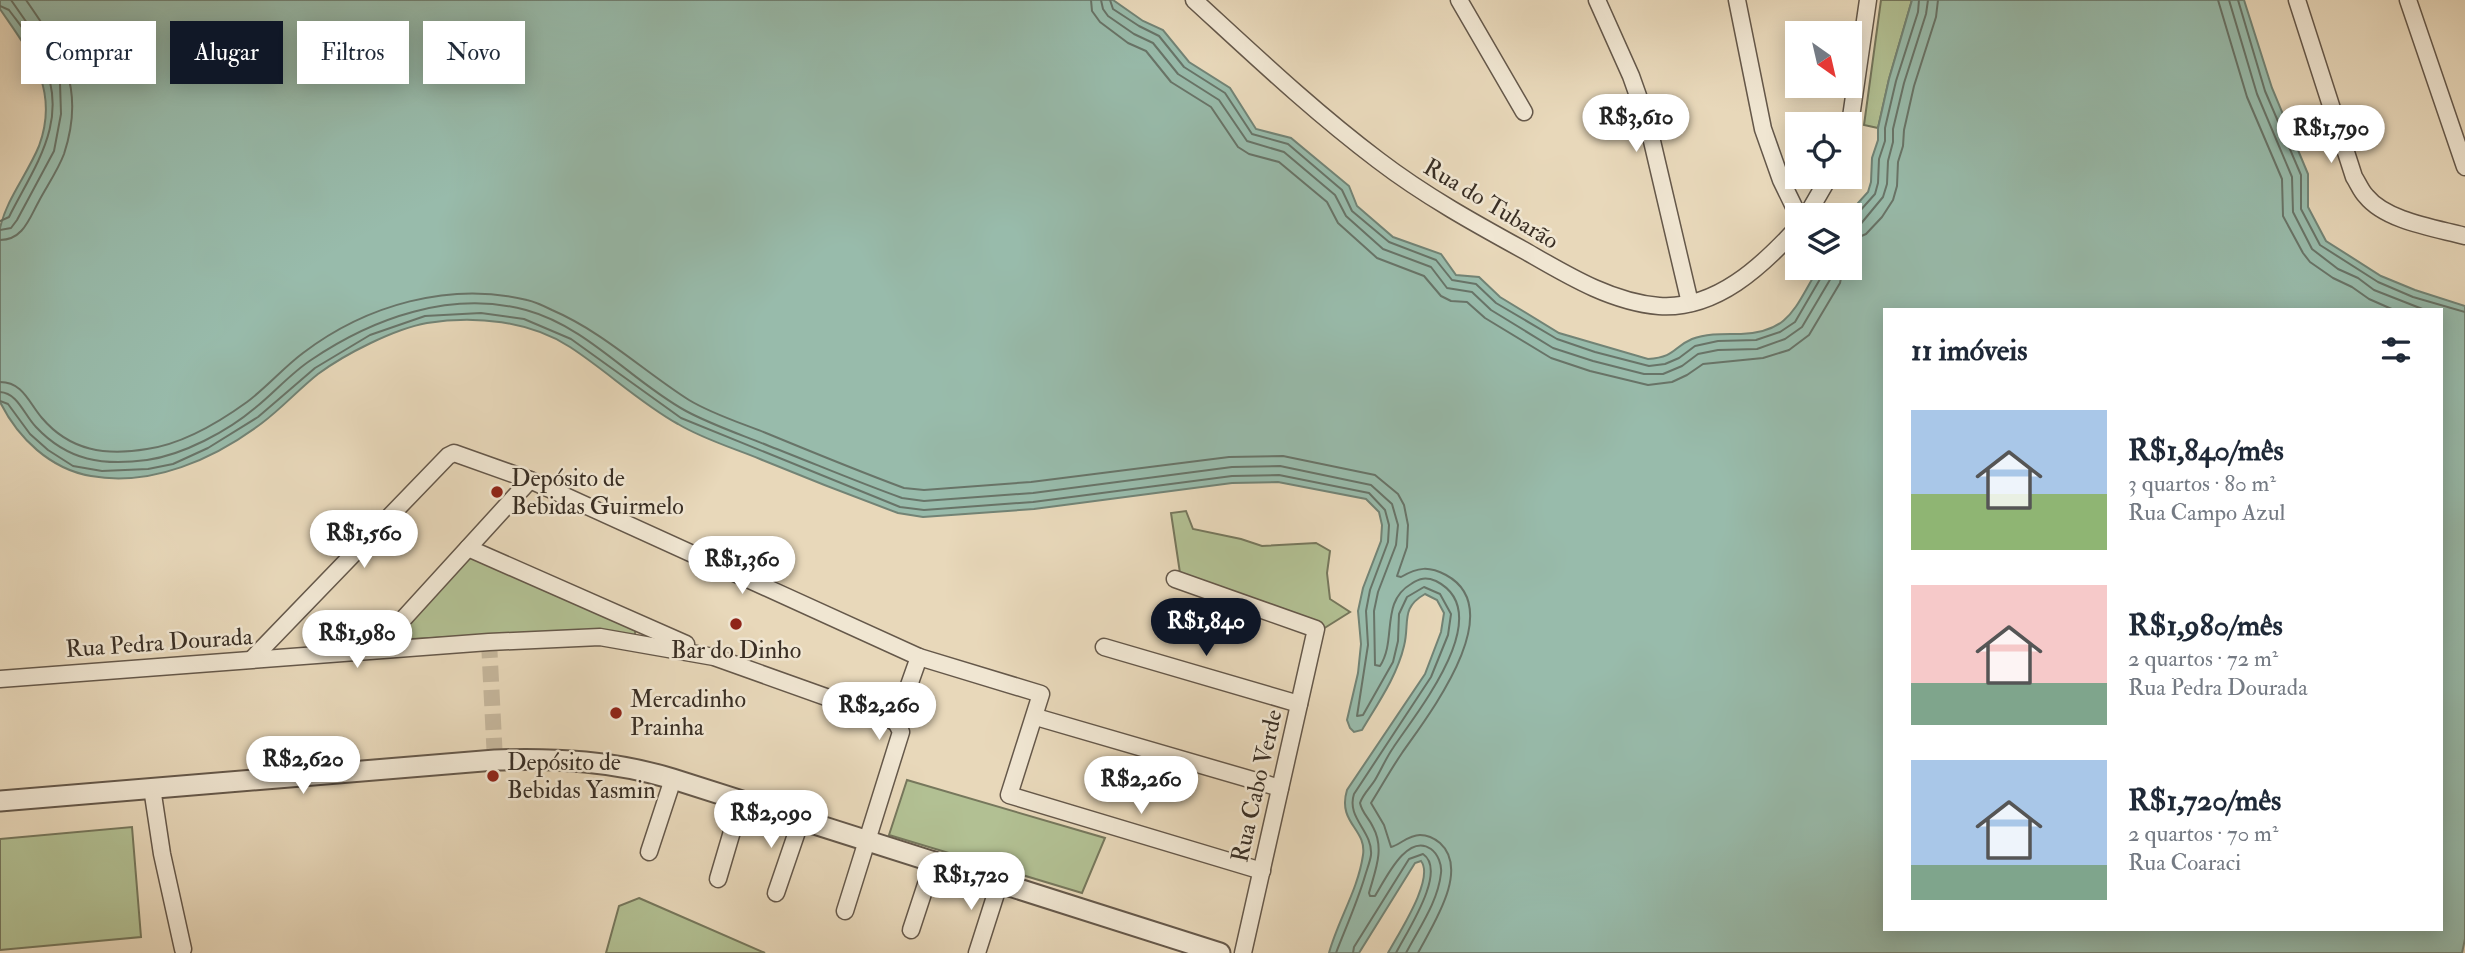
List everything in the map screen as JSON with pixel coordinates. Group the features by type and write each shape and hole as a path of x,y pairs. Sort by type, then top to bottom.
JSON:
{"street":[{"name":"Rua do Tubarão","path":"1194,0 1305,101 1378,160 1424,193 1594,288 1632,301 1660,306 1690,303 1739,281 1768,259 1785,241"},
{"path":"1459,0 1524,112"},
{"path":"1597,0 1631,76 1648,124 1690,303"},
{"path":"1737,0 1763,129 1792,203"},
{"path":"1852,112 1868,0"},
{"path":"2297,0 2354,177 2366,197 2380,209 2397,216 2465,236"},
{"path":"2409,0 2465,167"},
{"path":"254,659 451,454 530,480 919,657 1041,694 1036,717 1009,795 1262,871"},
{"path":"375,650 530,480"},
{"path":"468,548 714,657"},
{"name":"Rua Cabo Verde","path":"1175,579 1316,629 1243,953"},
{"name":"Rua Pedra Dourada","path":"0,679 375,650 600,637 714,657 896,722"},
{"path":"1104,647 1299,704"},
{"path":"845,911 901,732 896,722 919,657"},
{"path":"1036,717 1280,788"},
{"path":"0,800 495,760 577,760 607,763 639,768 1220,953"},
{"path":"649,852 673,779"},
{"path":"152,788 162,854 183,949"},
{"path":"718,879 741,801"},
{"path":"776,893 801,820"},
{"path":"911,930 934,860"},
{"path":"977,953 1000,881"}],"shaded area":[{"path":"1881,0 1912,0 1878,128 1864,125"},
{"path":"1186,511 1193,529 1262,546 1316,543 1330,551 1327,573 1330,599 1350,612 1323,629 1180,573 1171,513"},
{"path":"469,553 636,628 634,638 602,630 391,640"},
{"path":"907,780 1105,838 1082,893 889,835"},
{"path":"132,827 141,937 0,950 0,839"},
{"path":"639,898 765,953 606,953 619,906"}],"water":[{"path":"0,0 1113,0 1143,21 1163,30 1189,62 1230,88 1256,129 1291,138 1349,186 1357,206 1393,237 1441,254 1456,275 1479,277 1500,297 1559,333 1648,359 1669,354 1698,337 1758,332 1771,328 1790,314 1812,280 1862,280 1862,203 1858,203 1868,192 1871,182 1872,158 1889,79 1912,0 2244,0 2272,88 2308,174 2308,207 2326,241 2381,276 2465,306 2465,939 2462,953 1388,953 1419,893 1424,869 1421,861 1415,863 1359,953 1329,953 1357,880 1363,855 1361,839 1346,810 1347,790 1425,674 1441,632 1444,613 1437,600 1425,594 1412,605 1397,668 1362,730 1354,732 1347,720 1358,673 1361,644 1358,611 1363,588 1381,541 1382,525 1379,512 1366,499 1278,482 1232,483 1034,509 923,517 898,513 688,429 664,416 584,356 554,338 520,326 483,320 427,323 385,336 318,374 243,436 224,448 181,467 137,477 114,478 76,472 62,467 37,450 16,428 0,402 0,228 7,207 39,146 45,126 42,84 156,84 156,21 21,21 21,40 0,9"}],"tunnel":[{"path":"489,642 495,760"}],"place":[{"name":"Depósito de Bebidas Guirmelo","path":"497,492"},
{"name":"Bar do Dinho","path":"736,624"},
{"name":"Mercadinho Prainha","path":"616,713"},
{"name":"Depósito de Bebidas Yasmin","path":"493,776"}]}
